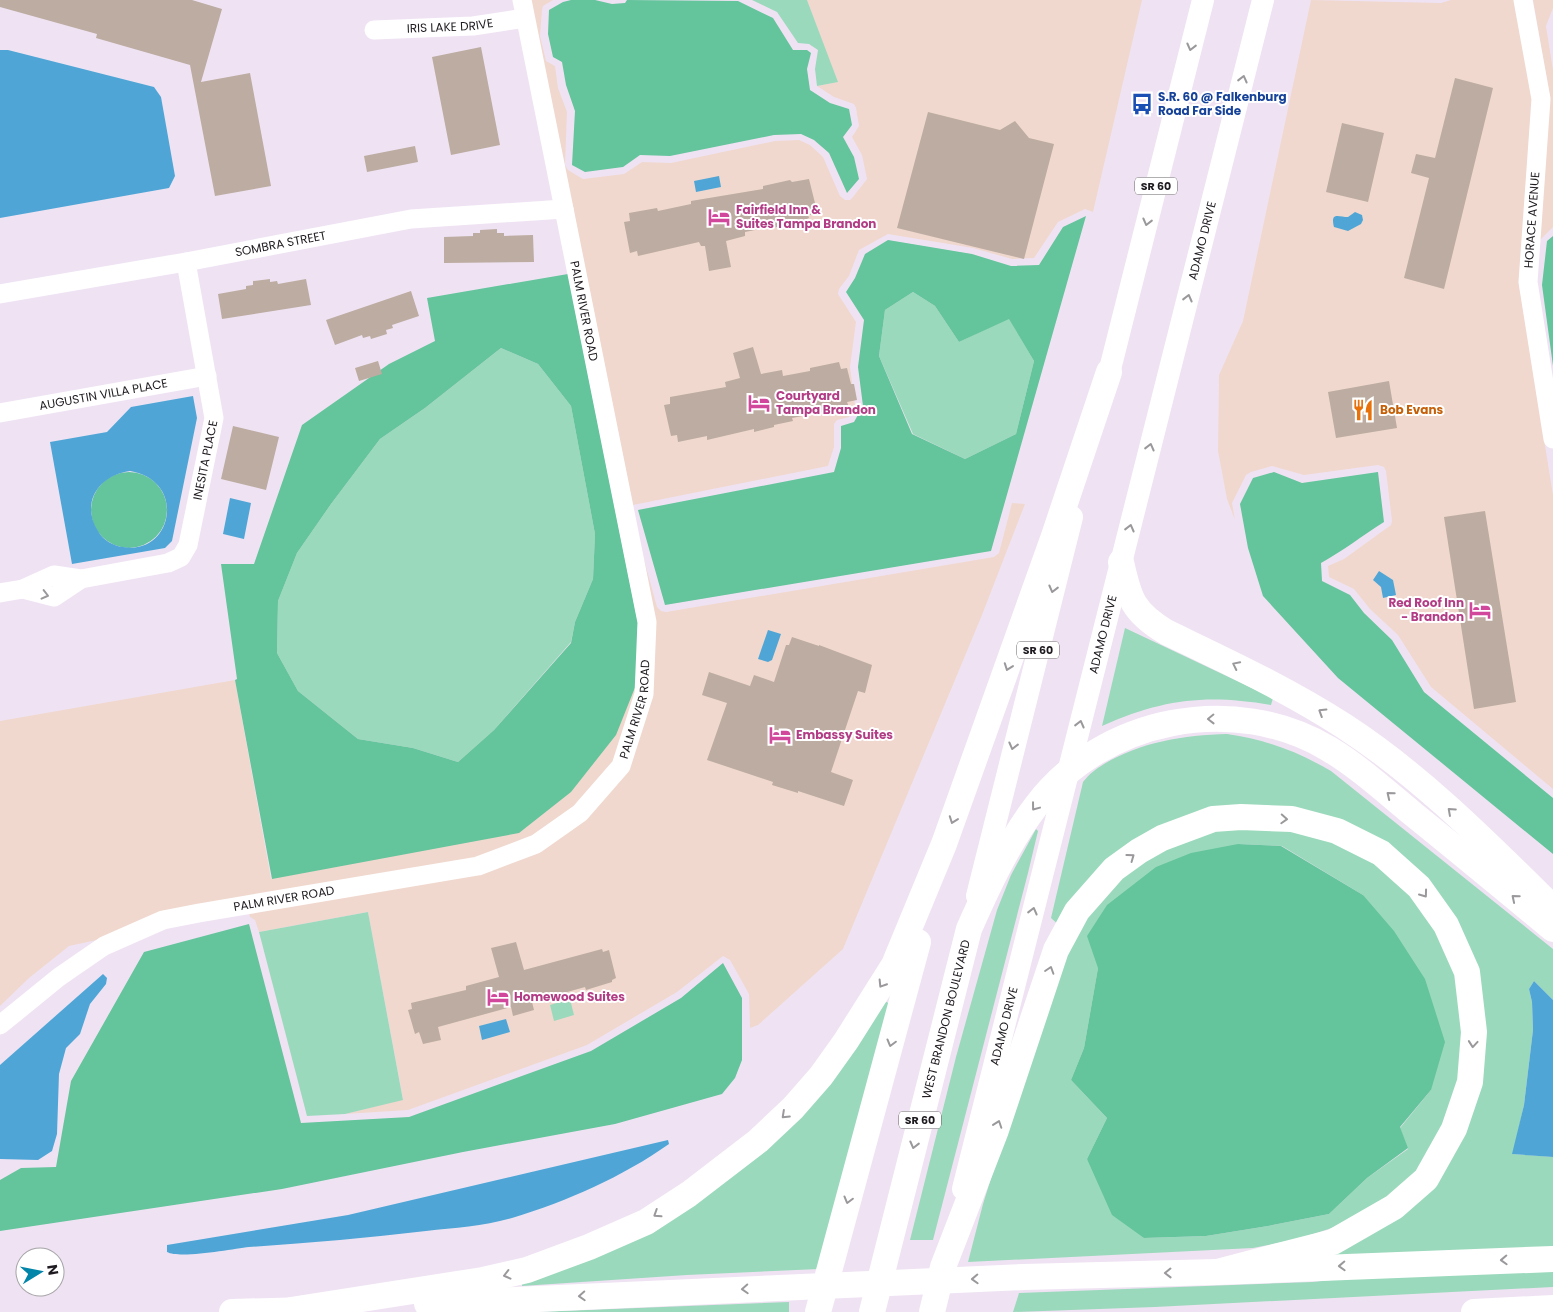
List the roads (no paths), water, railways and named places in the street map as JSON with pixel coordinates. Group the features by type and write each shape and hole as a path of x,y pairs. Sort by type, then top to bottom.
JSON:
{"highway":[{"path":"291,1310 484,1280 528,1270 589,1247 646,1222 689,1194 758,1140 793,1108 821,1076 894,965 944,844 1054,536 1109,372"},
{"path":"1121,562 1132,598 1139,612 1148,621 1166,632 1279,687 1345,727 1433,794 1553,908"},
{"name":"WEST BRANDON BOULEVARD","path":"872,1312 969,928 988,887 1023,824 1036,805 1068,772 1109,744 1136,732 1159,725 1185,721 1243,720 1284,729 1328,748 1349,763 1553,929"},
{"path":"932,1312 943,1267 996,1130 1056,950 1077,910 1114,869 1139,851 1162,838 1213,819 1241,817 1292,819 1337,831 1381,853 1419,887 1446,925 1467,972 1474,1032 1470,1082 1454,1129 1426,1179 1394,1207 1333,1242 1217,1272"},
{"path":"818,1312 944,844"},
{"path":"232,1312 794,1286 1553,1259"},
{"path":"1474,1312 1553,1308"}],"main road":[{"name":"SR 60","path":"969,928 1203,0"},
{"name":"ADAMO DRIVE","path":"943,1267 1263,0"}],"street":[{"name":"HORACE AVENUE","path":"1523,0 1541,98 1528,282 1553,439"},
{"name":"IRIS LAKE DRIVE","path":"374,30 474,26 523,9"},
{"name":"PALM RIVER ROAD","path":"0,1025 59,977 104,946 162,920 478,866 536,844 580,813 621,766 644,694 647,622 523,9"},
{"name":"SOMBRA STREET","path":"0,294 411,220 564,209"},
{"name":"INESITA PLACE","path":"0,593 23,589 54,575 81,579 168,563 181,557 188,545 214,418 186,262"},
{"name":"AUGUSTIN VILLA PLACE","path":"0,413 207,376"}],"water":[{"path":"0,50 8,50 154,87 161,97 175,176 169,188 0,218"},
{"path":"719,176 721,187 696,192 694,181"},
{"path":"1355,212 1362,215 1363,220 1361,224 1348,231 1334,227 1334,217 1348,217"},
{"path":"193,396 197,418 172,541 165,548 72,564 50,442 107,432 131,407","holes":["130,471 148,478 160,488 166,502 167,516 162,530 153,540 140,547 123,547 109,542 100,534 93,521 91,510 96,492 109,478"]},
{"path":"230,498 251,503 244,539 223,534"},
{"path":"1379,571 1393,580 1396,595 1383,598 1381,587 1373,580"},
{"path":"768,630 781,634 772,660 768,662 758,659"},
{"path":"103,974 107,978 106,984 90,1004 80,1034 66,1048 59,1074 57,1134 52,1151 38,1160 0,1159 0,1065"},
{"path":"1534,981 1553,1000 1553,1157 1512,1154 1524,1105 1533,1030 1532,1002 1529,989"},
{"path":"506,1019 510,1032 482,1040 479,1026"},
{"path":"668,1140 669,1144 651,1156 594,1187 554,1204 502,1221 459,1228 249,1247 206,1253 174,1254 167,1252 167,1245 348,1215"}],"place":[{"name":"S.R. 60 @ Falkenburg Road Far Side","path":"1142,104"},
{"name":"Fairfield Inn & Suites Tampa Brandon","path":"719,217"},
{"name":"Courtyard Tampa Brandon","path":"759,403"},
{"name":"Bob Evans","path":"1363,410"},
{"name":"Red Roof Inn - Brandon","path":"1480,610"},
{"name":"Embassy Suites","path":"780,735"},
{"name":"Homewood Suites","path":"498,997"}]}
